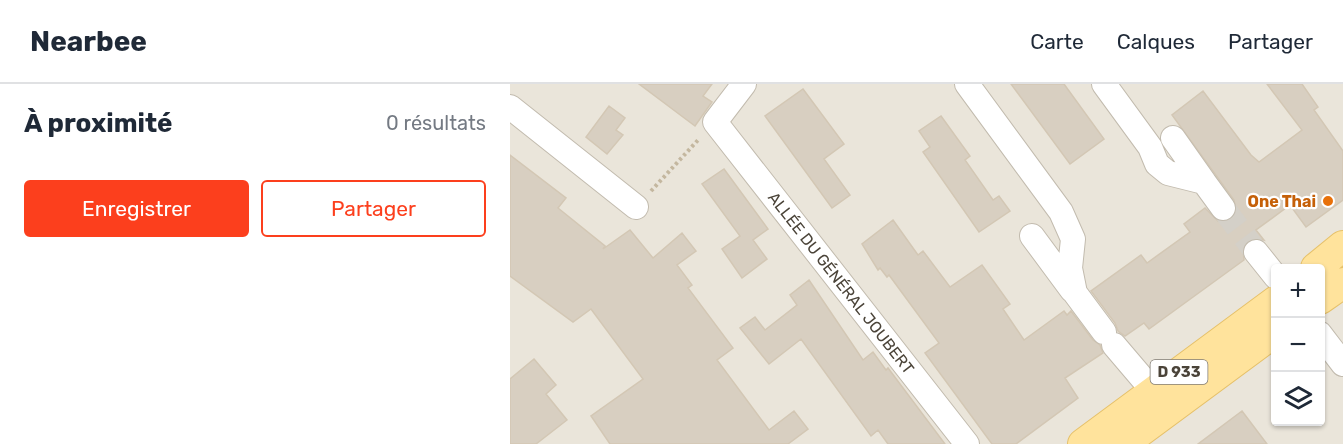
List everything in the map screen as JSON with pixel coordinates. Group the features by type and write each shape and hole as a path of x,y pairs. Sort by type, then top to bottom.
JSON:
{"main road":[{"path":"1321,264 1343,246"},
{"path":"1325,296 1343,283"},
{"name":"D 933","path":"1083,444 1271,304"},
{"name":"D 933","path":"1123,444 1271,334"}],"street":[{"path":"715,122 744,84"},
{"path":"967,84 1061,212 1072,239 1070,268 1075,293"},
{"path":"1104,84 1150,147 1157,164 1168,173 1204,182"},
{"path":"510,107 636,207"},
{"name":"ALLÉE DU GÉNÉRAL JOUBERT","path":"715,122 967,444"},
{"path":"1173,138 1223,208"},
{"path":"1032,236 1109,339 1154,392"},
{"path":"1256,252 1271,272"},
{"path":"1325,341 1343,364"}],"path":[{"path":"636,207 715,122"}],"shaded area":[{"path":"510,84 1343,84 1343,444 510,444"}],"building":[{"path":"639,84 712,84 703,96 712,102 695,126"},
{"path":"1011,84 1064,84 1104,139 1070,164"},
{"path":"1267,84 1302,84 1318,107 1314,110 1343,151 1343,200 1306,227 1290,205 1256,230 1264,240 1254,238 1247,241 1243,247 1244,260 1149,329 1144,323 1125,336 1118,331 1115,323 1091,291 1141,255 1147,263 1190,232 1184,224 1205,208 1218,221 1231,220 1236,213 1234,200 1172,115 1203,91 1251,155 1259,162 1302,130"},
{"path":"803,89 844,144 824,159 850,195 832,208 765,116"},
{"path":"609,106 625,118 616,130 623,135 607,154 586,137"},
{"path":"941,116 970,156 965,160 993,200 999,196 1010,211 979,232 923,152 930,147 919,131"},
{"path":"510,155 566,198 558,208 605,246 603,249 630,230 653,258 682,233 696,251 677,265 692,285 688,288 733,348 717,360 769,430 794,411 808,429 788,444 610,444 591,416 643,379 591,309 573,322 510,276"},
{"path":"724,169 768,229 753,240 767,259 742,278 722,249 740,236 702,184"},
{"path":"893,220 918,255 923,251 950,287 982,265 1010,304 1003,309 1024,340 1064,311 1067,315 1071,311 1093,340 1100,345 1103,353 1065,378 1078,398 1016,444 992,444 925,353 939,343 889,275 887,277 880,268 878,270 862,244"},
{"path":"809,280 863,360 873,352 886,370 888,368 945,444 888,444 878,430 871,436 801,339 769,364 740,328 755,317 765,330 797,305 790,295"},
{"path":"534,359 556,385 546,394 567,420 536,444 510,444 510,379"},
{"path":"1242,411 1267,444 1198,444"}],"tunnel":[{"path":"1223,208 1256,252"}],"place":[{"name":"One Thai","path":"1328,201"}]}
